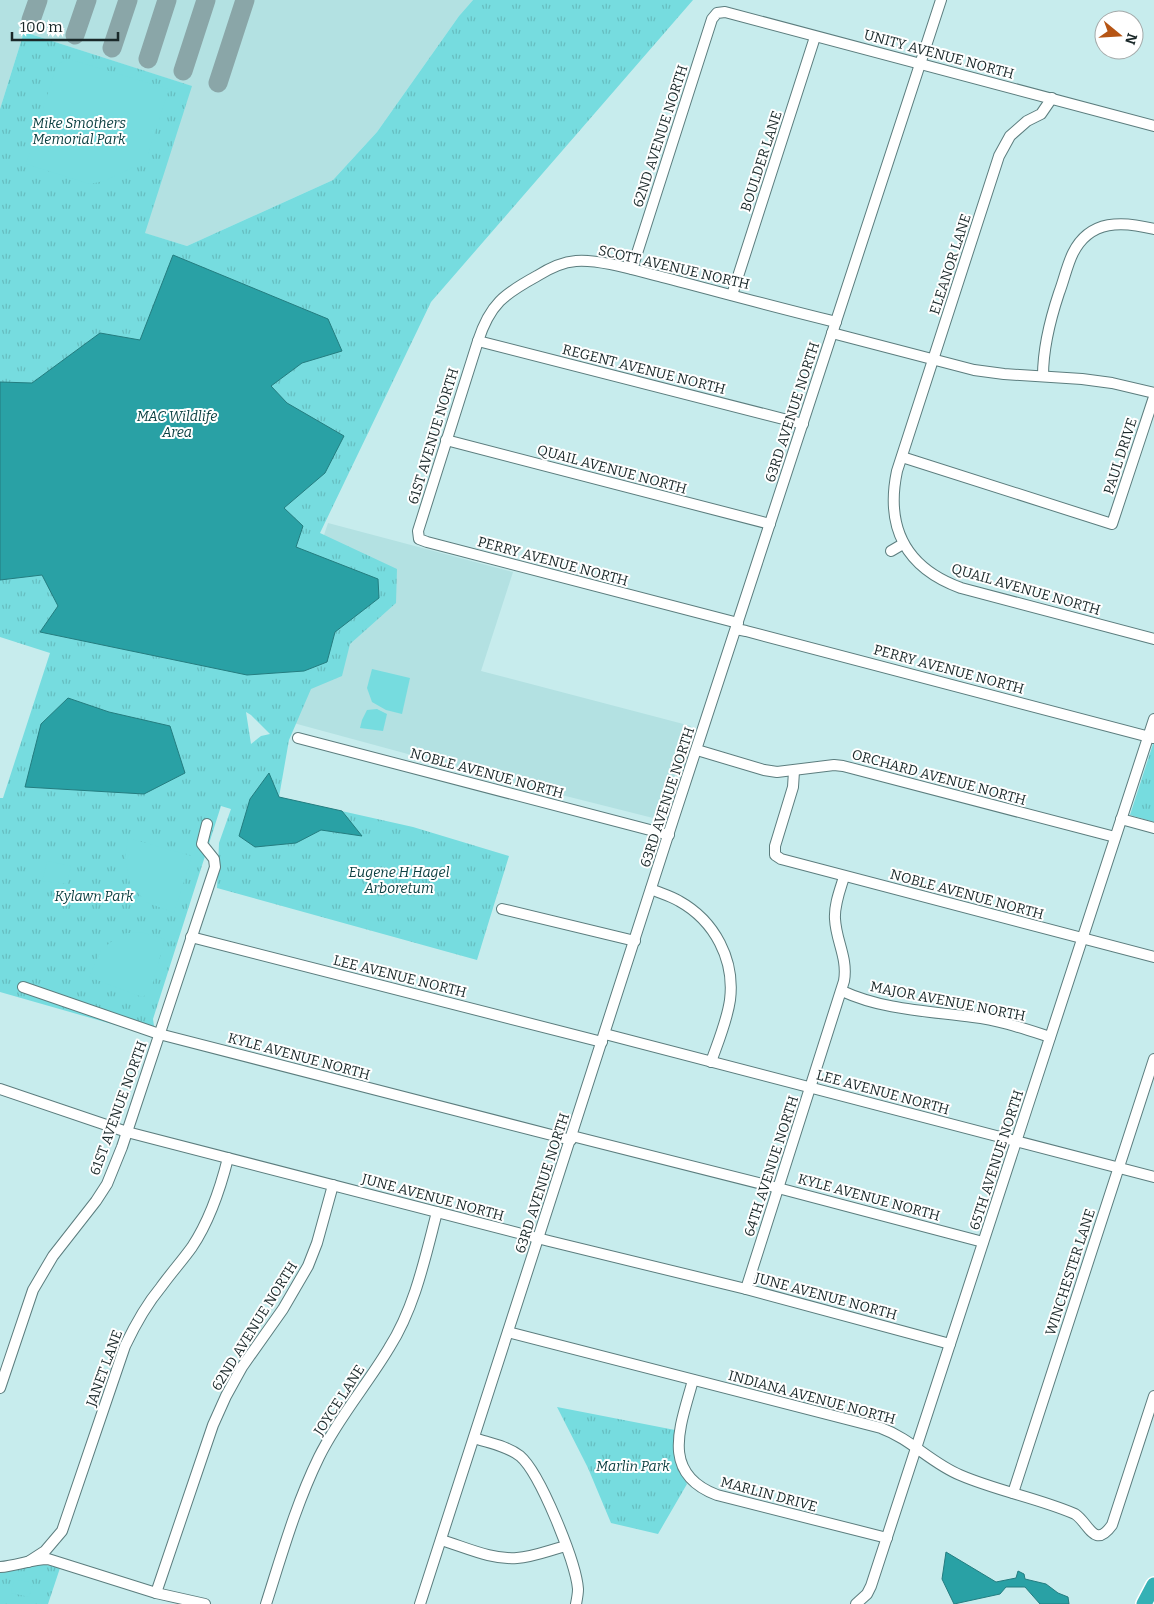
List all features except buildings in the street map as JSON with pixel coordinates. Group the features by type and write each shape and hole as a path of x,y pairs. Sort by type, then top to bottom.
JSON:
{"highway":[{"path":"1144,1604 1154,1585"},
{"path":"1151,1604 1154,1597"}],"street":[{"name":"63RD AVENUE NORTH","path":"420,1604 668,835 941,0"},
{"name":"UNITY AVENUE NORTH","path":"717,13 725,12 1154,126"},
{"name":"62ND AVENUE NORTH","path":"632,269 712,18 717,13"},
{"name":"BOULDER LANE","path":"732,295 815,36"},
{"name":"ELEANOR LANE","path":"902,457 999,156 1010,136 1027,121 1040,114 1052,98"},
{"path":"1043,376 1048,330 1074,251 1081,242 1100,227 1125,223 1154,229"},
{"name":"SCOTT AVENUE NORTH","path":"478,341 486,320 502,298 545,271 574,260 585,260 632,269 836,322"},
{"path":"832,333 974,370 1112,383 1154,395"},
{"name":"REGENT AVENUE NORTH","path":"478,341 803,424"},
{"name":"61ST AVENUE NORTH","path":"420,539 418,531 478,341"},
{"name":"PAUL DRIVE","path":"902,457 1112,524 1154,395"},
{"name":"QUAIL AVENUE NORTH","path":"446,440 770,524"},
{"name":"QUAIL AVENUE NORTH","path":"902,457 894,485 893,500 898,530 903,544 922,567 934,576 961,588 1154,639"},
{"name":"PERRY AVENUE NORTH","path":"420,539 737,626 746,631 1151,737"},
{"path":"891,551 903,544"},
{"name":"65TH AVENUE NORTH","path":"856,1604 861,1602 871,1586 1115,837 1151,737 1154,719"},
{"name":"NOBLE AVENUE NORTH","path":"298,738 668,835"},
{"name":"ORCHARD AVENUE NORTH","path":"697,750 764,770 778,772 834,765 843,766 1115,837"},
{"name":"NOBLE AVENUE NORTH","path":"794,771 794,787 775,846 774,855 781,860 1154,957"},
{"path":"1121,820 1154,828"},
{"name":"61ST AVENUE NORTH","path":"0,1388 3,1370 36,1284 53,1256 96,1201 116,1166 214,867 214,858 202,844 207,824"},
{"name":"64TH AVENUE NORTH","path":"746,1289 842,991 846,972 835,919 836,906 844,877"},
{"path":"651,889 678,900 693,909 716,935 724,950 731,984 729,1002 711,1062"},
{"path":"502,908 635,941"},
{"name":"LEE AVENUE NORTH","path":"191,937 604,1038 711,1062 1154,1177"},
{"name":"KYLE AVENUE NORTH","path":"23,987 159,1034 778,1188 983,1242"},
{"name":"MAJOR AVENUE NORTH","path":"842,991 888,1006 916,1012 974,1017 1002,1022 1050,1037"},
{"name":"WINCHESTER LANE","path":"1012,1493 1154,1059"},
{"name":"JUNE AVENUE NORTH","path":"0,1089 127,1132 746,1289 950,1344"},
{"name":"JANET LANE","path":"28,1562 45,1551 62,1531 125,1346 148,1304 192,1247 206,1224 216,1199 228,1158"},
{"name":"62ND AVENUE NORTH","path":"156,1593 213,1425 226,1396 242,1368 283,1309 308,1266 318,1243 334,1185"},
{"name":"JOYCE LANE","path":"266,1604 293,1520 319,1456 390,1347 403,1322 413,1296 437,1212"},
{"name":"INDIANA AVENUE NORTH","path":"508,1332 882,1428 917,1447 927,1456 959,1475 1075,1514 1082,1518 1091,1533 1097,1535 1103,1534 1112,1525 1154,1396"},
{"name":"MARLIN DRIVE","path":"692,1380 678,1441 682,1465 696,1484 706,1491 718,1495 887,1538"},
{"path":"474,1438 513,1451 522,1458 534,1474 566,1546 578,1589 576,1604"},
{"path":"441,1540 506,1558 532,1556 566,1546"},
{"path":"0,1567 38,1559 58,1561 156,1593 204,1604"}],"shaded area":[{"path":"0,0 473,0 459,16 377,132 333,180 187,246 144,233 191,86 24,32 0,109"},
{"path":"173,255 328,319 342,351 302,363 271,386 287,403 344,436 325,473 284,508 303,526 296,547 378,579 379,598 335,632 327,662 304,671 247,675 40,632 58,606 42,575 0,580 0,382 32,383 100,333 140,340"},
{"path":"328,523 513,572 481,671 691,726 661,820 522,785 264,715"},
{"path":"68,698 109,712 170,726 185,773 144,794 25,787 41,724"},
{"path":"269,773 279,797 342,811 362,836 321,830 296,843 255,847 239,836 250,799"},
{"path":"946,1552 996,1582 1016,1578 1018,1571 1024,1574 1025,1579 1046,1584 1058,1593 1068,1597 1069,1604 1040,1604 1025,1587 1006,1587 1000,1594 954,1604 942,1579"}],"green space":[{"name":"MAC Wildlife Area","path":"473,0 693,0 431,302 320,533 397,569 396,603 350,644 342,676 311,689 289,740 279,797 413,827 509,856 477,960 217,888 219,843 231,809 221,806 153,1019 154,1026 147,1034 0,992 0,798 3,798 50,653 0,637 0,109 24,32 192,86 145,233 187,246 333,180 377,132 459,16","holes":["246,712 270,734 261,736 251,744"]},
{"name":"Mike Smothers Memorial Park","path":"69,59 169,89 148,154 136,166 104,181 90,184 26,164 57,64"},
{"path":"372,669 410,678 402,714 386,710 372,702 367,688"},
{"path":"377,709 387,714 383,731 360,728 367,710"},
{"path":"1154,744 1154,822 1130,815"},
{"path":"128,838 192,856 174,913 146,902 130,884 125,858"},
{"path":"47,861 71,866 67,884 42,881"},
{"path":"141,932 165,939 150,993 142,997 89,977 101,950 121,934"},
{"name":"Marlin Park","path":"557,1407 675,1430 674,1446 676,1458 687,1484 658,1534 611,1523 588,1468"},
{"path":"42,1564 60,1568 48,1604 0,1604 0,1570 12,1571"},
{"path":"14,1579 33,1583 29,1597 11,1593"}],"taxiway":[{"path":"31,20 38,0"},
{"path":"75,35 87,0"},
{"path":"112,48 128,0"},
{"path":"148,59 167,0"},
{"path":"183,71 206,0"},
{"path":"218,83 245,0"}],"park label":[{"name":"Eugene H Hagel Arboretum","path":"399,880"},
{"name":"Kylawn Park","path":"94,896"}]}
